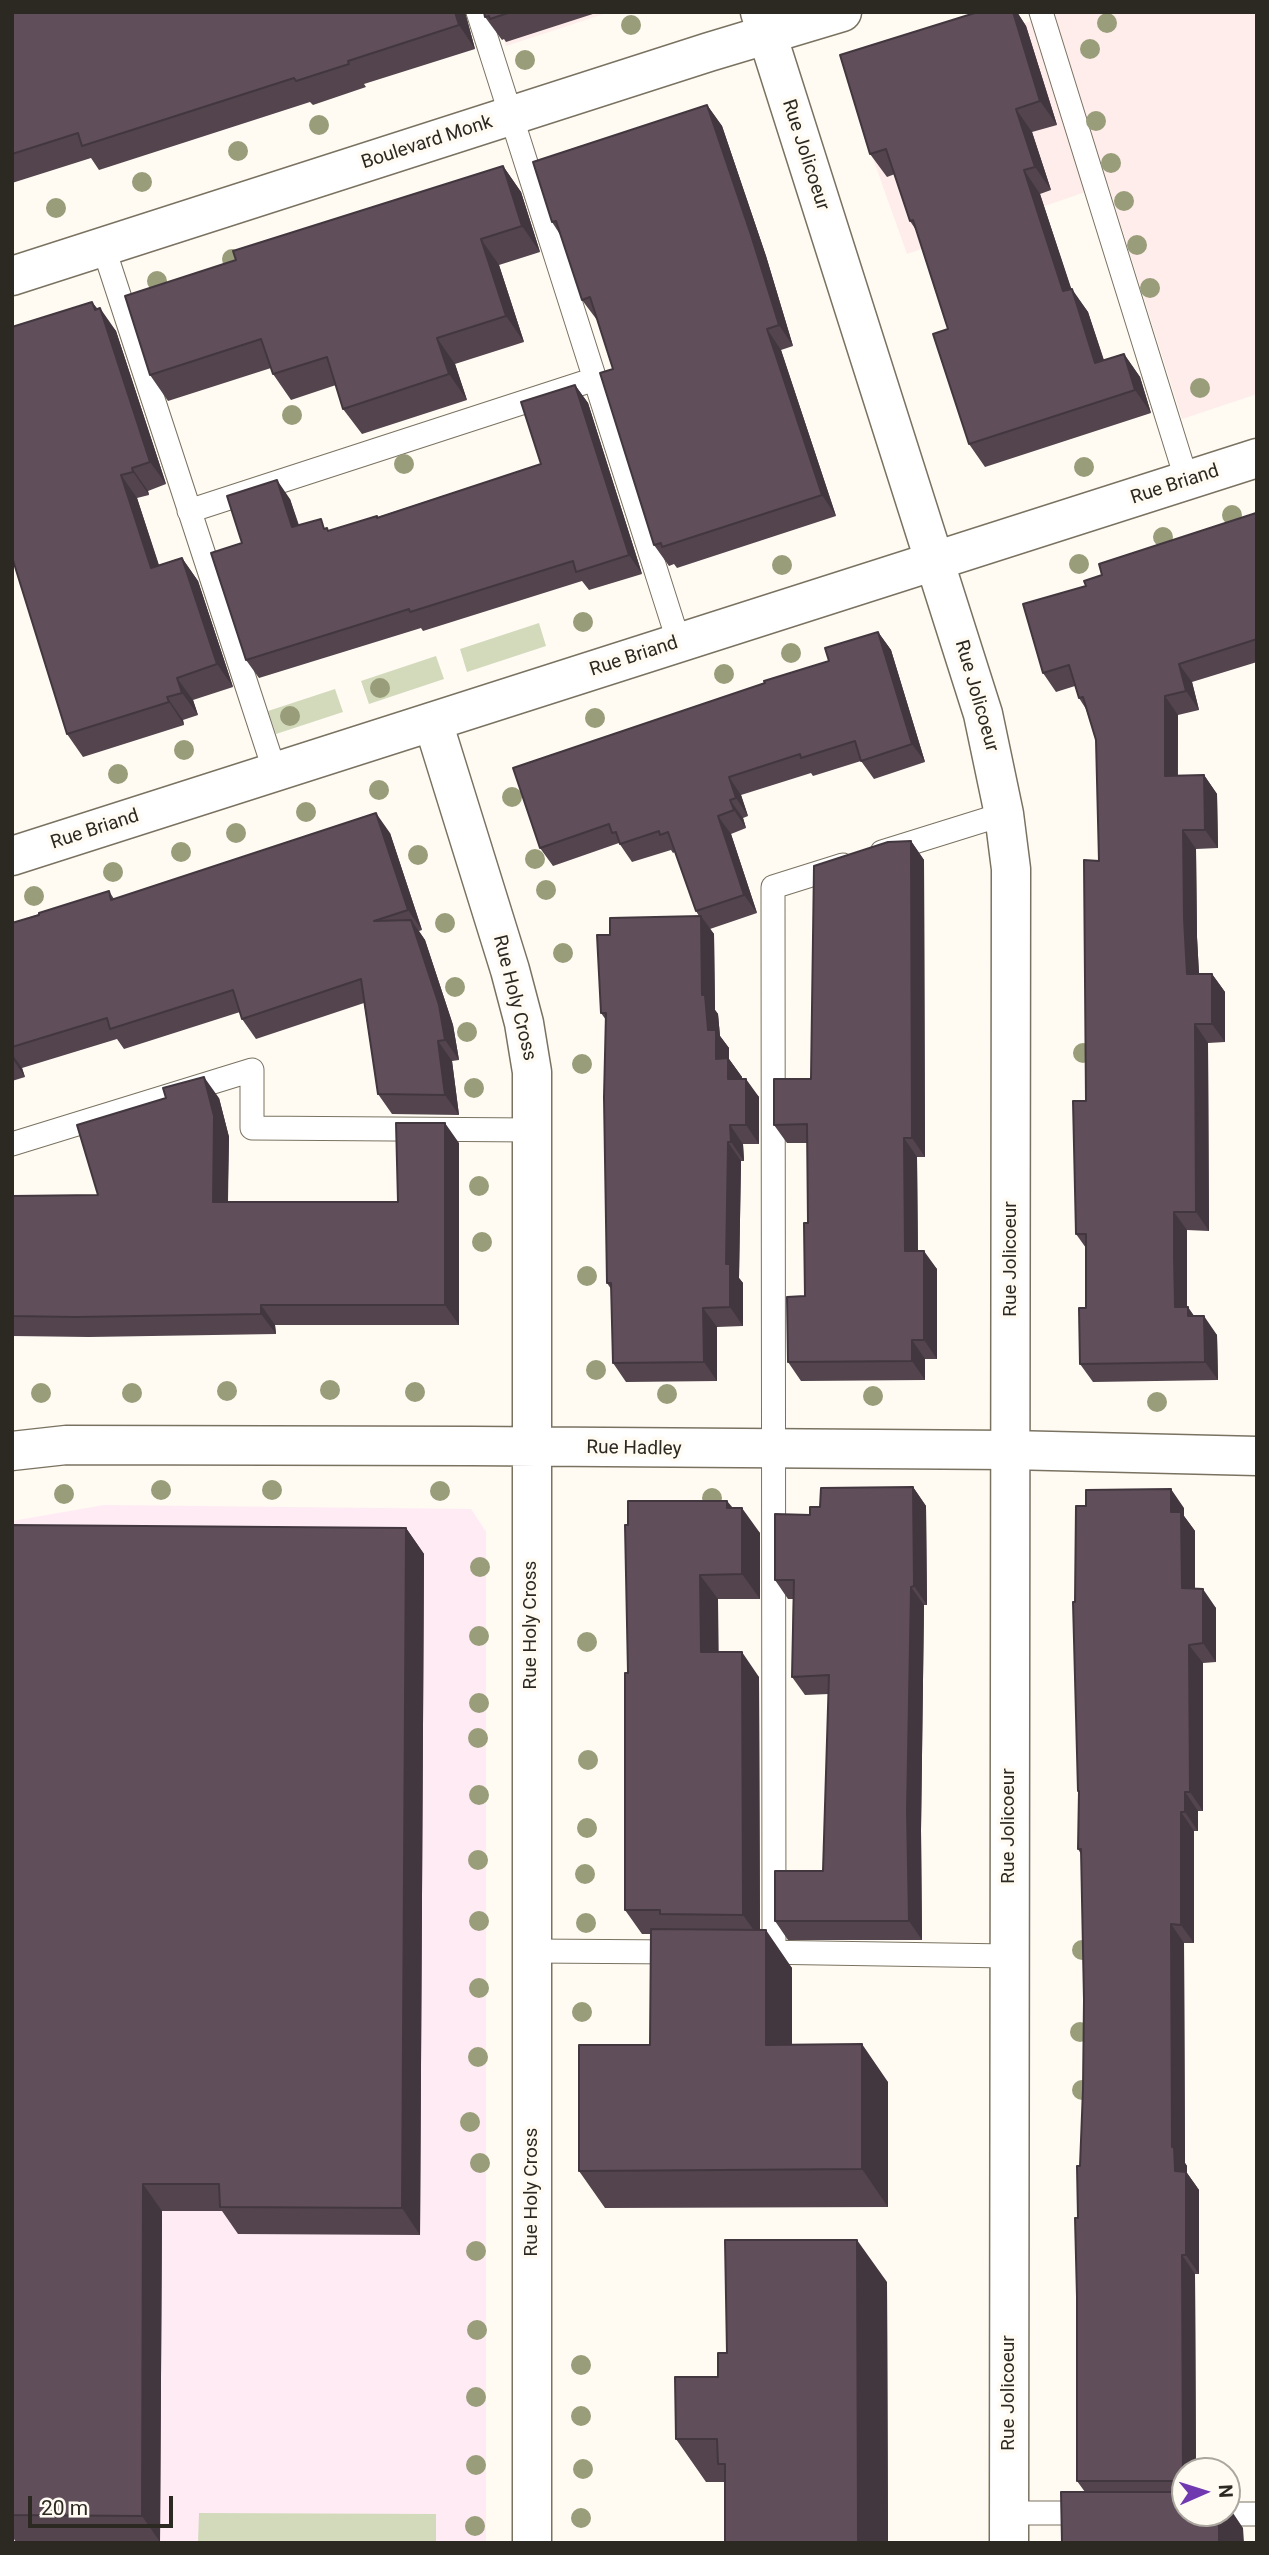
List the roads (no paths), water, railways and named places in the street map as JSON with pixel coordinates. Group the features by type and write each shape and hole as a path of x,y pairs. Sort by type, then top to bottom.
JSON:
{"street":[{"name":"Boulevard Monk","path":"12,276 511,116 763,23 842,12"},
{"name":"Rue Jolicoeur","path":"763,23 983,714 1004,814 1011,869 1009,2528"},
{"name":"Rue Briand","path":"14,851 275,772 1257,458"},
{"name":"Rue Holy Cross","path":"433,722 524,1023 532,1072 532,2543"},
{"name":"Rue Hadley","path":"12,1451 66,1445 1010,1450 1257,1456"}],"lane":[{"path":"478,12 679,643"},
{"path":"1041,12 1187,481"},
{"path":"103,246 275,772"},
{"path":"190,511 595,379"},
{"path":"775,1952 773,887 1004,814"},
{"path":"12,1144 252,1070 252,1128 533,1130"},
{"path":"532,1951 707,1952"},
{"path":"734,1952 1008,1956"},
{"path":"1009,2528 1120,2513"}]}
